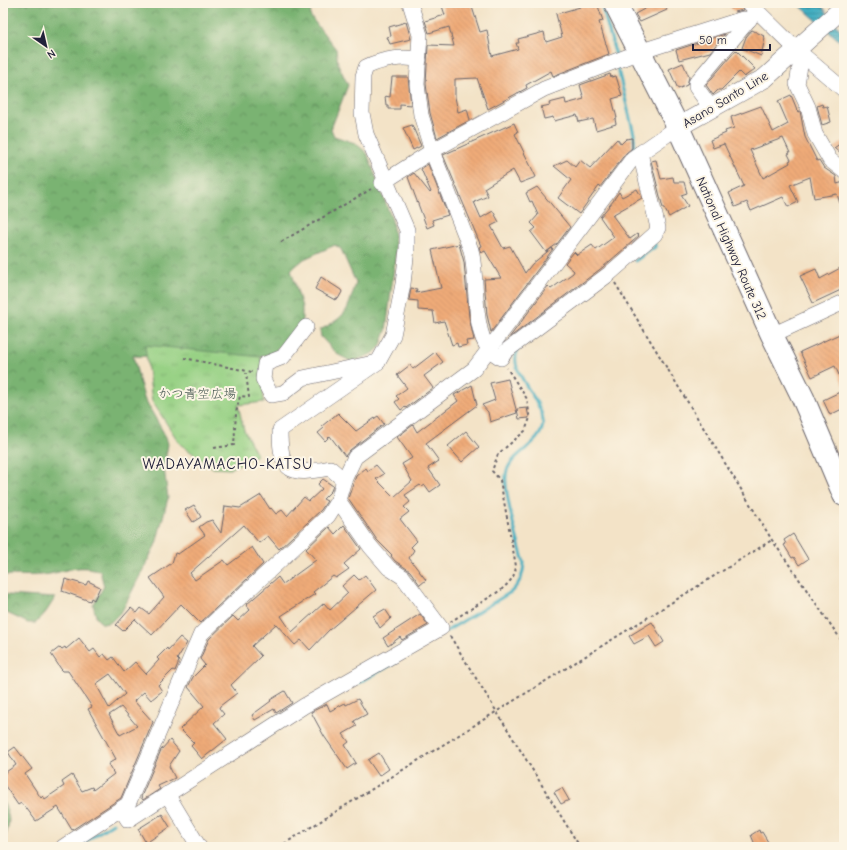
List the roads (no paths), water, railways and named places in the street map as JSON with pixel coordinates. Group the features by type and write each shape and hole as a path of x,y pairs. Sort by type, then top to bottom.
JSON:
{"highway":[{"name":"National Highway Route 312","path":"615,3 678,127 772,335 803,398 844,495"}],"main road":[{"name":"Asano Santo Line","path":"678,127 765,78 844,7"}],"street":[{"path":"410,3 420,35 418,84 420,115 432,151 472,250 475,264 479,330 489,349 501,358 506,351 609,274 655,234 658,228 640,153"},
{"path":"384,181 432,151 544,88 639,52 743,19 752,11"},
{"path":"752,11 800,46 844,90"},
{"path":"712,109 696,87 696,83 752,11"},
{"path":"800,46 800,66 797,84 808,107 815,134 830,160 844,171"},
{"path":"344,480 330,468 302,472 292,469 283,463 280,452 280,430 378,362 393,334 407,249 407,230 384,181 366,134 362,113 363,76 366,67 376,62 412,58 419,60"},
{"path":"63,847 128,804 202,634 328,516 338,500 344,480 355,457 474,370 633,158 678,127"},
{"path":"772,335 844,302"},
{"path":"306,327 283,357 265,364 263,379 271,395 283,393 303,378 378,362"},
{"path":"121,809 128,820 304,706 444,631 403,577 389,568 370,546 338,500"},
{"path":"167,794 199,847"}],"water":[{"path":"797,3 820,3 844,35 844,45"}],"waterway":[{"path":"601,3 616,56"},
{"path":"617,66 634,134 635,150"},
{"path":"635,261 655,247 655,244"},
{"path":"445,632 511,592 517,586 523,572 524,563 508,502 506,489 507,470 511,463 538,436 542,430 543,422 537,404 517,367 516,358 518,350"},
{"path":"359,683 396,662"},
{"path":"77,847 113,823"}],"district":[{"name":"WADAYAMACHO-KATSU","path":"228,464"}],"park label":[{"name":"かつ青空広場","path":"197,393"}]}
